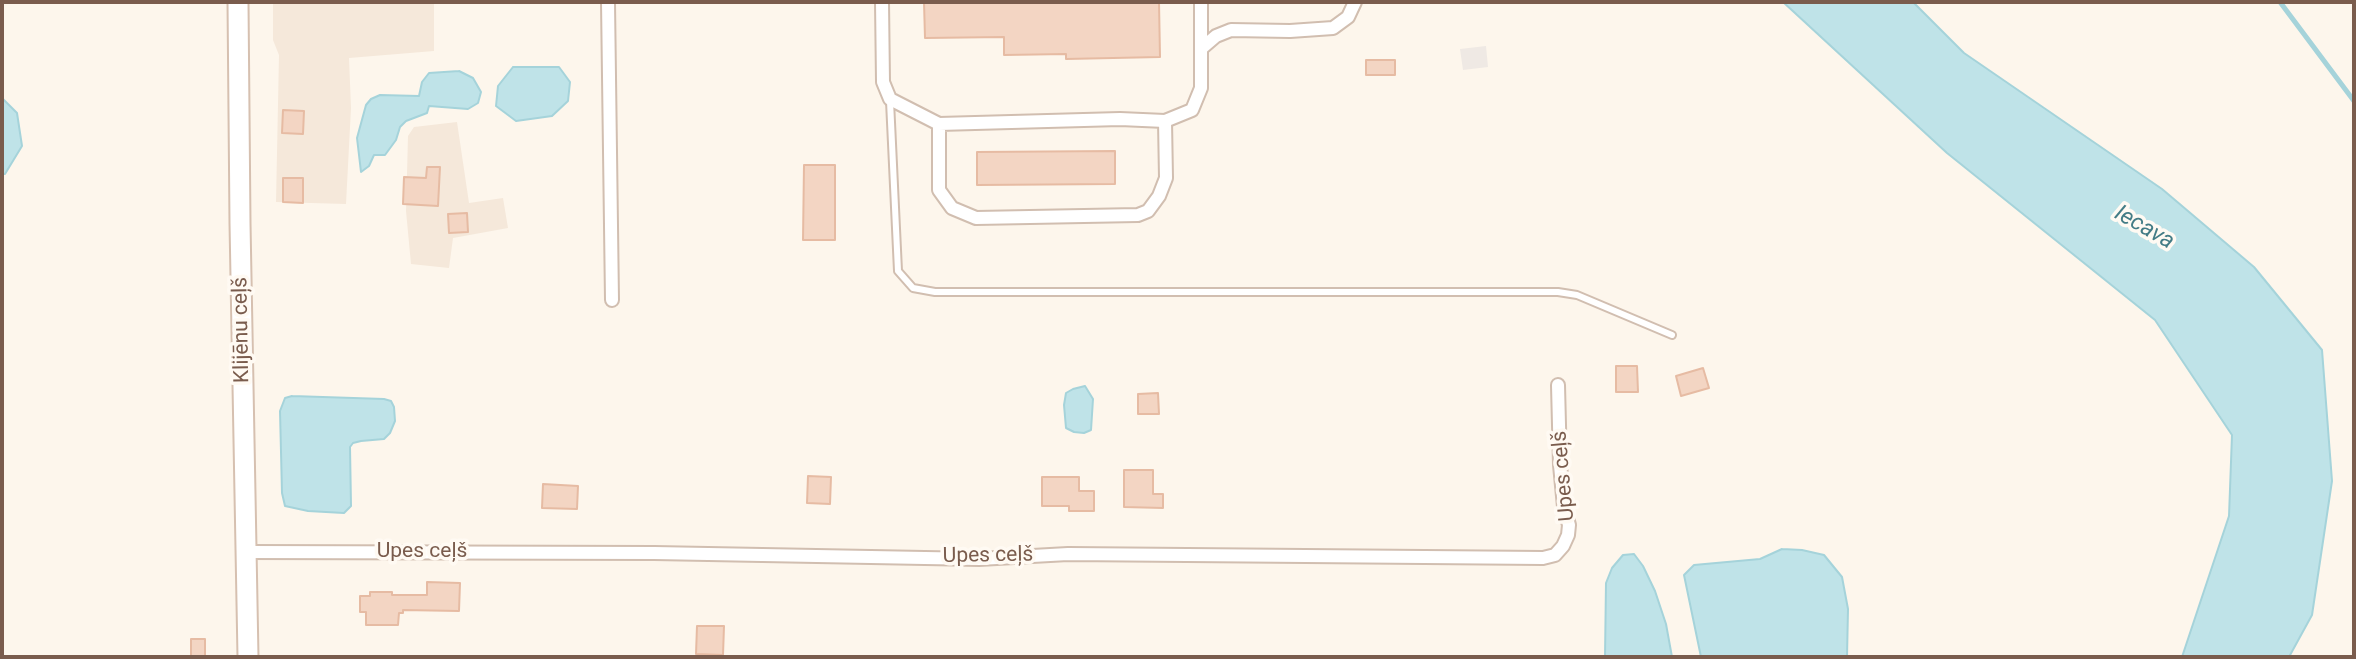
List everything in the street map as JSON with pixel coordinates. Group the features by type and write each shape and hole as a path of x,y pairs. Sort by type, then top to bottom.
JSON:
{"street":[{"name":"Klijēnu ceļš","path":"238,2 248,657"},
{"path":"608,2 612,300"},
{"path":"882,2 883,82 890,99 939,124 1120,119 1165,121 1192,110 1201,88 1201,2"},
{"path":"1202,48 1216,36 1231,30 1290,31 1334,28 1348,17 1354,2"},
{"path":"939,124 939,190 952,208 976,218 1138,215 1148,211 1159,196 1166,178 1165,121"},
{"name":"Upes ceļš","path":"246,552 654,553 979,559 1068,554 1543,558 1555,555 1563,547 1569,525 1564,507 1560,465 1558,385"}],"lane":[{"path":"890,99 898,271 913,288 936,292 1558,292 1577,295 1672,335"}],"shaded area":[{"path":"273,2 434,2 434,51 349,58 351,108 346,204 276,202 279,55 273,40"},
{"path":"1486,46 1488,67 1463,70 1460,49"},
{"path":"457,122 469,203 503,198 508,228 453,238 449,268 411,264 406,211 408,136 414,127"}],"water":[{"name":"Iecava","path":"1783,2 1913,2 1964,53 2162,189 2254,267 2322,350 2332,481 2312,615 2289,657 2182,657 2229,516 2232,435 2155,320 1947,153"},
{"path":"513,67 559,67 570,82 568,101 552,116 516,121 496,106 498,86"},
{"path":"459,71 473,78 481,92 478,103 468,109 429,106 427,113 406,121 385,155 374,155 369,166 361,172 357,138 366,105 371,99 380,95 419,96 422,82 429,73"},
{"path":"2,98 17,113 22,146 5,174 2,174"},
{"path":"1085,386 1093,399 1091,430 1084,433 1074,432 1066,428 1066,393"},
{"path":"285,398 384,399 391,401 394,407 395,421 384,439 361,441 350,447 351,506 344,513 308,511 285,506 282,493 280,411"},
{"path":"1782,549 1824,555 1842,577 1848,609 1847,657 1701,657 1684,575 1694,565 1760,559"},
{"path":"1634,554 1655,591 1666,624 1672,657 1605,657 1606,583 1612,568 1623,555"}],"building":[{"path":"924,2 1159,2 1160,57 1066,59 1066,54 1004,55 1004,37 925,38"},
{"path":"1366,60 1395,60 1395,75 1366,75"},
{"path":"283,110 304,111 303,134 282,133"},
{"path":"1115,151 1115,184 977,185 977,152"},
{"path":"804,165 835,165 835,240 803,240"},
{"path":"427,167 440,167 438,206 403,204 404,177 426,178"},
{"path":"283,178 303,178 303,203 283,202"},
{"path":"467,213 468,232 449,233 448,214"},
{"path":"1616,366 1637,366 1638,392 1616,392"},
{"path":"1703,368 1709,388 1681,396 1676,376"},
{"path":"1158,393 1159,414 1138,414 1138,394"},
{"path":"1124,470 1153,470 1153,494 1163,494 1163,508 1124,507"},
{"path":"808,476 831,477 830,504 807,503"},
{"path":"1042,477 1079,477 1079,491 1094,491 1094,511 1069,511 1069,506 1042,506"},
{"path":"543,484 578,486 577,509 542,508"},
{"path":"427,582 460,583 459,611 403,610 403,613 399,613 398,625 366,625 366,612 360,612 360,596 370,596 370,592 427,595"},
{"path":"697,626 724,626 723,655 696,654"},
{"path":"191,639 205,639 205,657 191,657"}],"waterway":[{"path":"2280,2 2354,101"}]}
